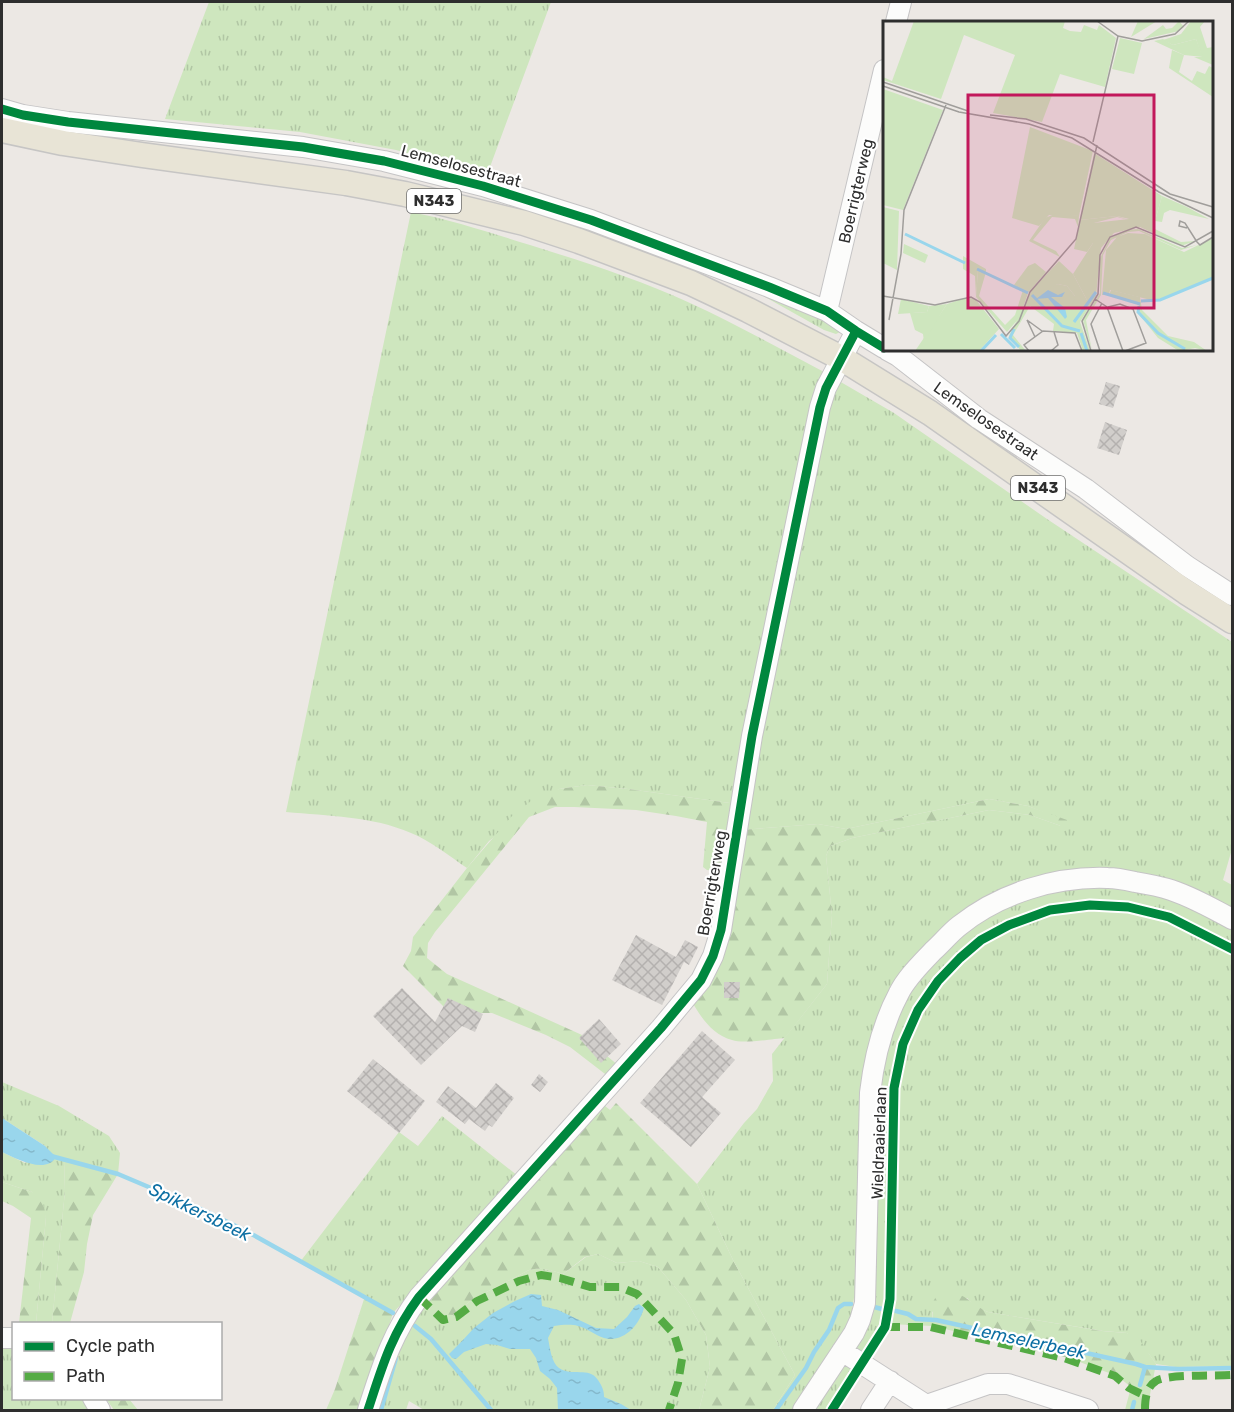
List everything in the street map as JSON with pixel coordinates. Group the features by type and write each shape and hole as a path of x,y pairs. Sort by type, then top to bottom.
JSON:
{"main road":[{"name":"N343","path":"2,130 63,143 346,183 405,194 524,223 579,241 690,284 748,310 841,358 930,413 1186,592 1233,621"}],"street":[{"path":"896,21 901,2"},
{"name":"Boerrigterweg","path":"827,311 883,78"},
{"name":"Lemselosestraat","path":"2,109 23,115 68,122 303,147 384,161 483,186 591,220 698,259 827,311 883,347"},
{"name":"Boerrigterweg","path":"368,1410 384,1358 419,1297 661,1028 701,980 713,956 721,930 752,736 820,407 825,388 856,331"},
{"name":"Lemselosestraat","path":"889,351 979,419 1086,489 1187,566 1233,595"},
{"name":"Wieldraaierlaan","path":"802,1410 854,1333 865,1303 870,1093 874,1059 891,1009 900,991 918,967 959,926 990,906 1015,894 1046,884 1070,880 1110,878 1159,887 1199,901 1233,919"},
{"path":"842,1351 923,1403 925,1408 988,1384 1008,1384 1088,1410"},
{"path":"871,1410 890,1381"}],"green space":[{"path":"209,2 551,2 487,175 396,150 300,132 165,119"},
{"path":"411,212 501,236 591,264 651,286 724,319 824,372 737,804 587,785 559,789 489,841 467,868 426,840 396,827 350,818 286,812"},
{"path":"740,283 841,328 840,332 836,334 824,330"},
{"path":"839,381 894,413 1047,519 1232,642 1232,849 1223,880 1232,885 1232,912 1142,876 1000,893 882,1012 857,1298 854,1298 852,1310 855,1311 851,1321 794,1410 773,1410 795,1375 733,1260 697,1184 757,1109 773,1081 772,1054 827,984 832,915 826,856 830,846 852,838 989,810 1030,815 1061,826 1043,812 1028,806 989,799 846,829 818,824 740,830 822,409"},
{"path":"587,785 737,804 727,872 707,870 703,867 707,822 636,810 555,807 529,817 435,932 428,943 427,958 447,974 582,1035 619,1066 609,1077 570,1047 492,1013 450,1013 403,966 411,951 413,937 467,868 511,817 536,797 559,789"},
{"path":"989,799 1028,806 1067,820 1067,826 1030,815 989,810 852,838 830,846 826,856 832,915 827,984 785,1038 732,1040 718,1034 703,1018 691,1000 740,830 818,824 846,829"},
{"path":"1076,887 1125,888 1172,898 1232,927 1232,943 1158,910 1131,904 1091,901 1052,906 1015,918 982,937 952,961 927,991 908,1025 892,1075 889,1110 886,1300 881,1324 873,1342 828,1410 810,1410 869,1314 873,1314 875,1301 871,1300 875,1104 895,1015 923,970 969,927 1019,900"},
{"path":"1091,908 1133,912 1174,923 1232,953 1232,1366 1176,1367 1156,1364 1127,1333 988,1312 976,1307 967,1298 932,1312 932,1326 889,1324 895,1280 898,1095 906,1050 912,1032 928,1003 942,984 975,951 1014,927 1036,918"},
{"path":"2,1082 59,1106 109,1136 120,1153 118,1174 64,1159 65,1191 52,1322 36,1322 46,1217 32,1192 2,1182 2,1152 25,1163 45,1146 2,1118"},
{"path":"600,1102 610,1110 616,1103 697,1184 733,1260 795,1375 773,1410 699,1410 710,1367 706,1335 686,1300 658,1267 639,1261 617,1263 598,1254 585,1257 563,1274 542,1269 529,1270 473,1299 453,1315 435,1310 430,1303 426,1294"},
{"path":"442,1116 518,1176 393,1313 300,1262 399,1132 418,1146"},
{"path":"64,1159 118,1174 93,1215 84,1272 70,1322 52,1322 65,1191"},
{"path":"2,1182 32,1192 42,1199 46,1217 36,1322 19,1322 31,1218 2,1201"},
{"path":"598,1254 617,1263 639,1261 658,1267 686,1300 706,1335 710,1367 699,1410 424,1410 409,1401 406,1410 373,1410 385,1369 426,1294 453,1315 473,1299 529,1270 542,1269 563,1274 586,1257"},
{"path":"948,1291 960,1295 988,1312 1127,1333 1139,1339 1156,1364 1147,1410 1125,1410 1131,1387 1109,1373 1069,1358 932,1326 933,1302 938,1293"},
{"path":"365,1296 393,1313 362,1410 326,1410 335,1389"},
{"path":"2,1342 12,1343 12,1400 85,1400 93,1410 2,1410"},
{"path":"107,1400 130,1400 138,1410 114,1410"}],"water":[{"path":"2,1118 45,1146 56,1157 45,1165 38,1165 2,1152"},
{"path":"531,1294 541,1295 542,1306 558,1310 596,1328 614,1329 635,1306 639,1304 644,1308 634,1327 618,1338 604,1338 581,1327 569,1325 554,1326 548,1338 553,1359 559,1368 569,1372 590,1373 602,1386 604,1397 631,1410 558,1410 557,1388 540,1371 530,1349 510,1349 486,1344 464,1352 456,1359 452,1358 449,1354 474,1328 493,1313"}],"building":[{"path":"1106,382 1120,386 1113,408 1099,404"},
{"path":"1105,422 1127,430 1119,455 1097,448"},
{"path":"636,935 676,957 685,940 698,947 689,965 684,962 662,1005 612,980"},
{"path":"724,982 740,982 739,998 724,998"},
{"path":"402,988 435,1022 448,998 483,1014 475,1032 462,1026 421,1065 373,1016"},
{"path":"599,1019 621,1044 601,1063 579,1038"},
{"path":"702,1031 735,1060 702,1097 721,1113 691,1147 640,1103"},
{"path":"373,1059 425,1101 399,1133 347,1091"},
{"path":"539,1074 548,1082 540,1092 531,1085"},
{"path":"496,1083 514,1098 492,1127 489,1125 485,1131 469,1119 465,1124 436,1102 448,1086 476,1108"}],"waterway":[{"name":"Spikkersbeek","path":"51,1156 118,1174 203,1210 248,1232 393,1313"},
{"name":"Lemselerbeek","path":"776,1410 806,1368 829,1330 838,1308 844,1304 851,1304"},
{"name":"Lemselerbeek","path":"874,1307 882,1309"},
{"name":"Lemselerbeek","path":"896,1311 916,1319 936,1320 1136,1364 1145,1367 1140,1385"},
{"name":"Spikkersbeek","path":"415,1326 431,1339 491,1410"},
{"path":"381,1410 396,1358"},
{"path":"1145,1367 1232,1368"},
{"name":"Lemselerbeek","path":"1132,1410 1134,1402"}],"marked path":[{"path":"419,1297 443,1320 456,1317 477,1301 519,1281 541,1275 590,1287 620,1287 637,1294 674,1334 682,1359 678,1383 669,1410"},
{"path":"885,1327 930,1327 1064,1358 1115,1376 1129,1388 1146,1396"},
{"path":"1145,1410 1148,1390 1156,1381 1181,1376 1232,1375"}],"cycle path":[{"path":"2,109 23,115 68,122 303,147 384,161 483,186 591,220 769,287 827,311 883,347"},
{"path":"368,1410 394,1338 419,1297 661,1028 701,980 713,956 721,930 752,736 820,407 826,388 856,331"},
{"path":"832,1410 885,1327 890,1299 894,1088 903,1044 918,1010 938,981 981,940 1009,925 1050,910 1090,905 1128,907 1169,917 1232,949"}]}
